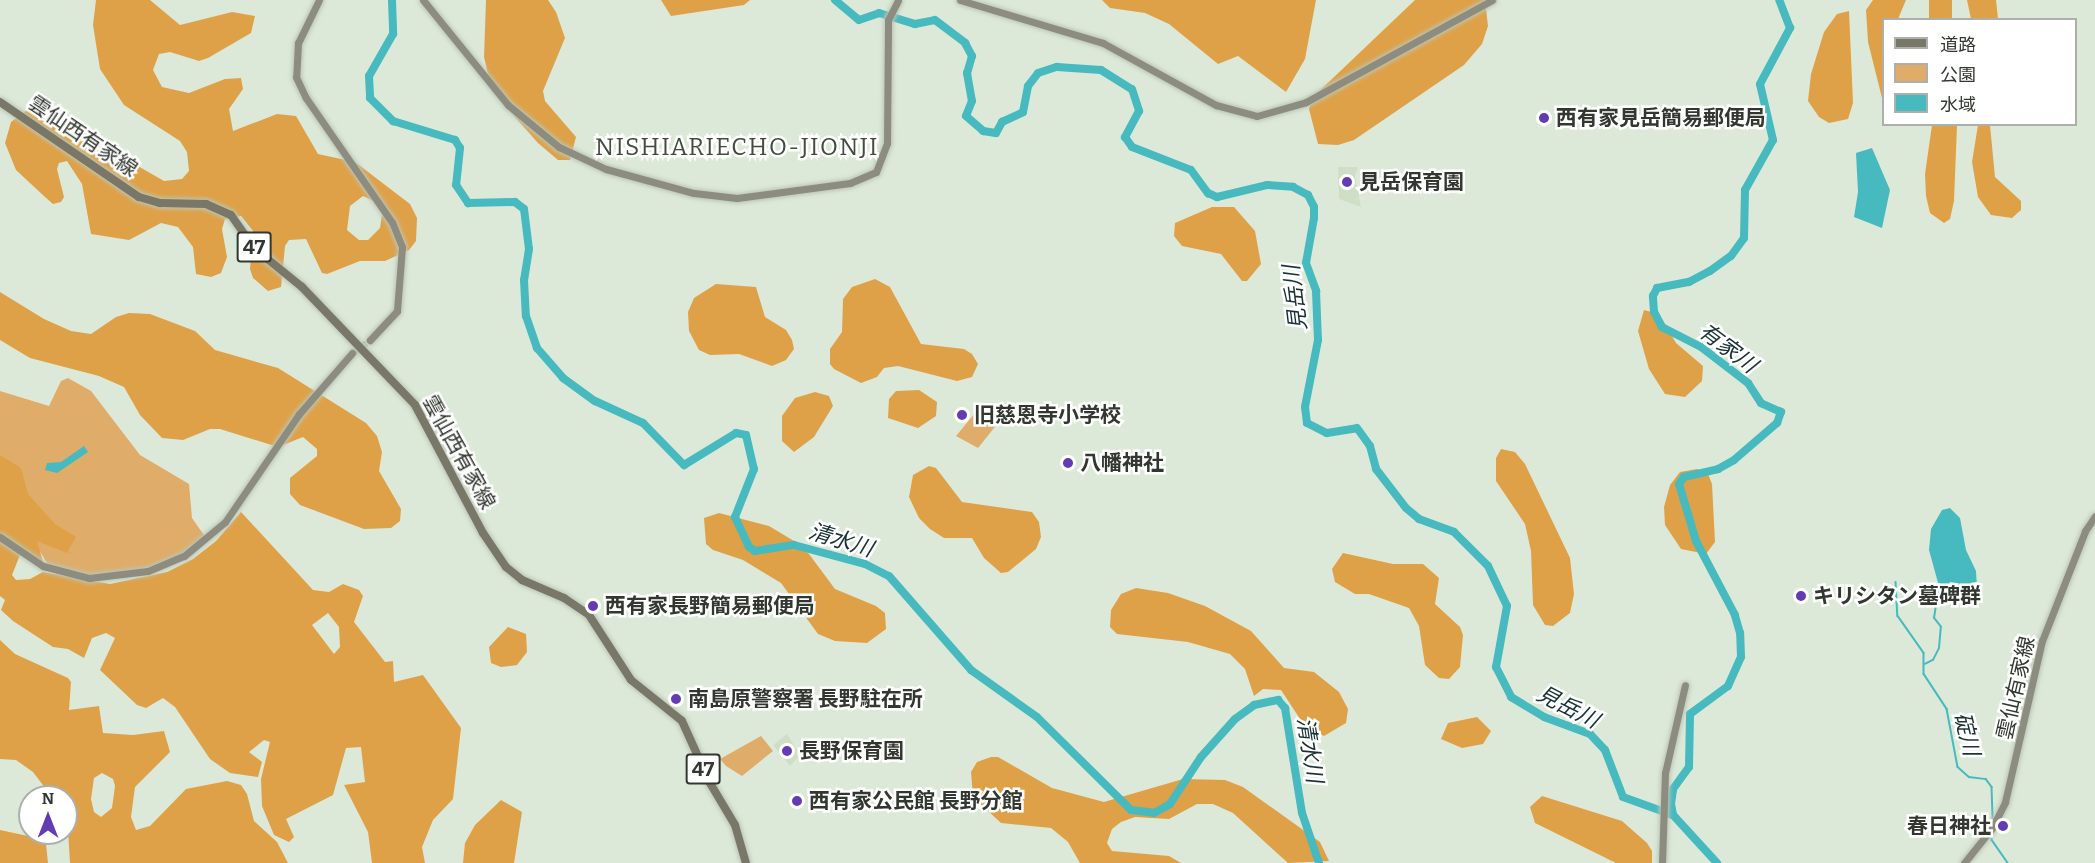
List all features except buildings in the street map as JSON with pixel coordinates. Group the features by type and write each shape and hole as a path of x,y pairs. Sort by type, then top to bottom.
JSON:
{"main road":[{"name":"雲仙西有家線","path":"0,102 139,196 160,203 206,204 231,215 254,248 302,286 415,405 483,532 506,567 522,580 564,598 589,615 631,680 682,721 710,783 735,825 746,863"}],"street":[{"path":"320,0 298,44 296,77 306,98 392,222 402,247 397,311 370,340"},
{"path":"423,0 508,105 559,147 606,169 694,193 730,198 850,183 876,172 887,143 888,23 890,11 898,0"},
{"path":"960,0 1103,43 1231,111 1257,116 1276,113 1322,94 1492,0"},
{"path":"0,537 34,562 78,577 117,577 167,564 201,545 225,522 299,414 352,353"},
{"name":"雲仙有家線","path":"1964,863 1993,825 2013,781 2042,641 2085,531 2095,516"},
{"path":"1662,863 1662,804 1685,685"}],"shaded area":[{"path":"96,0 150,0 180,25 232,12 255,16 251,33 208,58 199,61 170,52 159,54 153,70 162,87 189,93 225,79 241,78 243,89 229,109 233,131 277,114 296,116 318,154 355,162 410,204 417,218 416,241 409,250 385,261 360,261 327,274 322,273 306,239 289,240 285,246 281,287 268,291 253,278 250,269 253,231 241,216 225,219 222,229 227,257 221,273 211,277 196,274 193,247 178,227 161,223 129,240 91,234 82,184 67,161 59,163 57,169 64,197 61,202 53,204 16,170 5,143 11,122 34,105 48,106 96,142 164,181 182,179 189,171 187,152 180,141 124,105 100,69 93,25","holes":["363,196 380,204 382,215 380,228 368,240 359,240 347,230 350,206"]},
{"path":"486,0 548,0 556,12 565,38 543,91 545,101 576,137 570,160 558,160 538,143 492,91 484,57"},
{"path":"661,0 750,0 744,5 671,16"},
{"path":"1102,0 1316,0 1305,59 1286,92 1238,56 1218,64 1169,24 1145,13 1110,8"},
{"path":"1415,0 1485,0 1488,26 1482,44 1464,65 1354,140 1338,145 1318,144 1309,109 1312,98"},
{"path":"1873,0 1906,0 1898,18 1882,18 1882,98 1868,42 1866,10"},
{"path":"1929,0 1952,0 1952,18 1929,18"},
{"path":"1967,0 1996,0 1998,18 1971,18"},
{"path":"1849,11 1853,103 1848,119 1829,123 1819,117 1808,101 1811,74 1824,32 1837,14"},
{"path":"1932,126 1957,126 1954,201 1950,219 1944,223 1930,213 1926,196 1925,174"},
{"path":"1978,126 1990,126 1995,177 2021,201 2021,210 2012,218 1991,215 1978,197 1972,162"},
{"name":"見岳保育園","path":"1338,167 1358,167 1355,176 1361,207 1339,199"},
{"path":"1212,207 1234,207 1255,231 1261,264 1247,281 1242,281 1221,254 1182,246 1174,236 1175,223"},
{"path":"875,279 890,287 921,344 964,349 972,354 978,364 972,377 957,381 898,366 884,368 877,377 861,383 834,369 830,364 830,349 842,332 843,299 852,287"},
{"path":"716,284 756,287 765,317 786,330 792,340 794,349 786,360 772,366 739,354 710,355 699,350 689,331 688,312 694,298"},
{"path":"0,292 44,319 71,331 91,334 116,317 129,313 150,314 195,331 215,350 278,368 366,423 377,436 382,452 379,471 401,509 400,521 391,528 364,529 300,505 290,494 290,478 317,456 317,449 303,437 278,447 220,429 210,429 183,440 162,438 140,415 124,387 99,376 30,358 0,340"},
{"path":"1644,310 1659,314 1676,343 1703,366 1702,381 1685,397 1665,394 1649,369 1638,331"},
{"path":"919,390 937,402 936,416 918,428 888,418 889,399 896,391"},
{"path":"815,392 829,396 833,406 814,437 794,452 782,441 782,416 795,398"},
{"path":"1501,449 1515,452 1525,464 1570,558 1574,594 1570,613 1553,626 1545,625 1533,605 1531,551 1525,524 1496,481 1496,458"},
{"path":"0,455 21,468 28,494 55,524 76,537 67,553 37,541 43,562 22,550 12,575 16,580 30,579 43,572 110,584 167,572 193,559 216,541 241,512 313,590 329,592 343,584 359,590 363,596 354,622 385,662 393,661 394,682 423,675 461,728 453,799 433,820 422,847 425,863 372,863 368,832 344,785 365,782 361,747 346,748 333,795 286,819 294,837 289,842 274,835 262,806 261,779 270,742 264,740 249,752 262,762 258,777 230,773 210,759 175,707 163,698 146,708 137,705 100,670 115,638 106,633 92,638 84,658 68,649 53,647 13,621 1,610 5,600 0,596","holes":["328,613 339,627 340,647 334,654 312,625"]},
{"path":"929,466 936,468 962,502 1032,512 1039,522 1041,537 1036,549 1008,572 1001,573 984,558 972,538 944,538 930,529 919,518 909,497 913,475"},
{"path":"1697,469 1708,474 1712,484 1715,542 1706,554 1681,549 1665,525 1664,507 1670,485 1680,472"},
{"path":"719,513 769,526 794,541 809,554 835,589 876,606 885,613 886,629 867,643 835,641 818,634 781,583 743,560 713,550 706,544 704,518"},
{"path":"1343,553 1393,564 1423,564 1439,578 1435,604 1460,627 1463,635 1460,667 1449,679 1439,678 1425,665 1419,626 1409,608 1369,594 1355,594 1335,582 1332,569"},
{"path":"1136,588 1168,593 1205,606 1251,631 1284,668 1314,672 1339,692 1348,709 1346,723 1324,736 1306,728 1281,690 1263,689 1254,696 1245,669 1230,654 1188,642 1117,634 1110,627 1111,610 1121,594"},
{"path":"508,627 526,634 527,652 517,665 501,667 491,663 489,647"},
{"path":"0,640 15,654 68,678 71,682 69,710 99,706 103,733 133,735 164,731 170,752 135,787 131,817 136,830 150,826 186,789 227,781 241,785 247,794 254,821 277,842 288,863 70,863 69,845 78,845 78,785 43,785 33,772 16,760 0,759","holes":["102,773 113,779 115,786 112,808 101,817 94,812 91,799 94,778"]},
{"path":"1477,717 1491,731 1483,744 1462,748 1441,739 1448,723"},
{"name":"長野保育園","path":"787,734 800,755 790,766 773,745"},
{"path":"998,757 1052,788 1104,802 1183,779 1225,780 1243,787 1320,842 1329,861 1288,863 1233,813 1213,804 1197,804 1169,819 1135,817 1121,822 1112,829 1107,843 1112,851 1169,856 1181,863 1080,863 1068,842 1051,828 1001,823 973,797 971,772 977,762"},
{"path":"1542,796 1622,821 1647,843 1652,851 1652,863 1616,863 1535,823 1530,807"},
{"path":"501,800 522,812 514,863 463,863 465,843 475,825"},
{"path":"0,830 18,834 18,845 46,845 48,863 0,863"}],"green space":[{"path":"68,378 91,391 140,455 189,484 192,518 206,538 178,556 148,568 86,576 49,566 5,496 0,494 0,391 49,406 61,381"},
{"path":"980,407 998,423 978,448 956,436"},
{"path":"761,736 773,751 742,776 726,766 720,759"}],"water":[{"path":"1872,148 1890,190 1882,228 1854,217 1858,192 1856,153"},
{"path":"84,446 88,452 57,473 45,470 47,463 61,462"},
{"path":"1950,508 1960,518 1966,550 1976,571 1977,587 1970,596 1940,590 1929,550 1931,529 1942,510"}],"waterway":[{"name":"清水川","path":"392,0 393,34 369,76 370,98 393,121 455,140 460,148 456,185 468,203 515,202 524,209 529,249 524,280 526,316 537,348 563,378 595,401 643,423 684,465 736,433 746,435 754,469 735,517 749,547 755,551 794,545 865,564 889,576 971,670 1037,717 1131,810 1154,813 1170,804 1201,757 1235,719 1254,705 1278,700 1285,708 1302,813 1319,863"},
{"name":"見岳川","path":"835,0 859,20 879,13 915,24 935,20 965,43 972,56 967,73 972,101 966,116 983,131 996,133 1002,122 1023,112 1028,86 1038,73 1057,67 1101,70 1132,89 1139,111 1125,137 1132,147 1191,170 1208,193 1217,197 1267,185 1293,187 1308,195 1314,207 1314,218 1306,263 1316,291 1318,340 1305,407 1307,423 1327,433 1357,428 1370,446 1376,469 1406,508 1419,519 1454,532 1488,566 1507,606 1496,667 1511,697 1544,717 1590,734 1605,750 1623,797 1673,815"},
{"name":"有家川","path":"1717,863 1673,815 1671,804 1673,789 1689,767 1690,714 1728,686 1741,657 1740,633 1735,615 1696,541 1679,484 1684,477 1718,469 1734,460 1777,423 1781,412 1761,403 1748,383 1701,347 1662,327 1654,312 1653,296 1657,288 1689,282 1710,271 1731,256 1744,238 1745,190 1773,140 1760,84 1790,28 1779,0"},
{"name":"碇川","path":"1896,582 1898,616 1924,653 1924,674 1947,709 1958,767 1969,777 1986,779 1992,787 1993,819"},
{"path":"1925,664 1933,660 1939,648 1941,627 1934,618 1939,586"},
{"name":"碇川","path":"1993,830 1992,840 2008,863"}],"tunnel":[{"path":"352,353 370,340"}],"place":[{"name":"西有家見岳簡易郵便局","path":"1544,118"},
{"name":"見岳保育園","path":"1347,182"},
{"name":"旧慈恩寺小学校","path":"962,415"},
{"name":"八幡神社","path":"1068,463"},
{"name":"キリシタン墓碑群","path":"1801,596"},
{"name":"西有家長野簡易郵便局","path":"593,606"},
{"name":"南島原警察署 長野駐在所","path":"676,699"},
{"name":"長野保育園","path":"787,751"},
{"name":"西有家公民館 長野分館","path":"797,801"},
{"name":"春日神社","path":"2003,826"}],"district":[{"name":"NISHIARIECHO-JIONJI","path":"737,148"}]}
